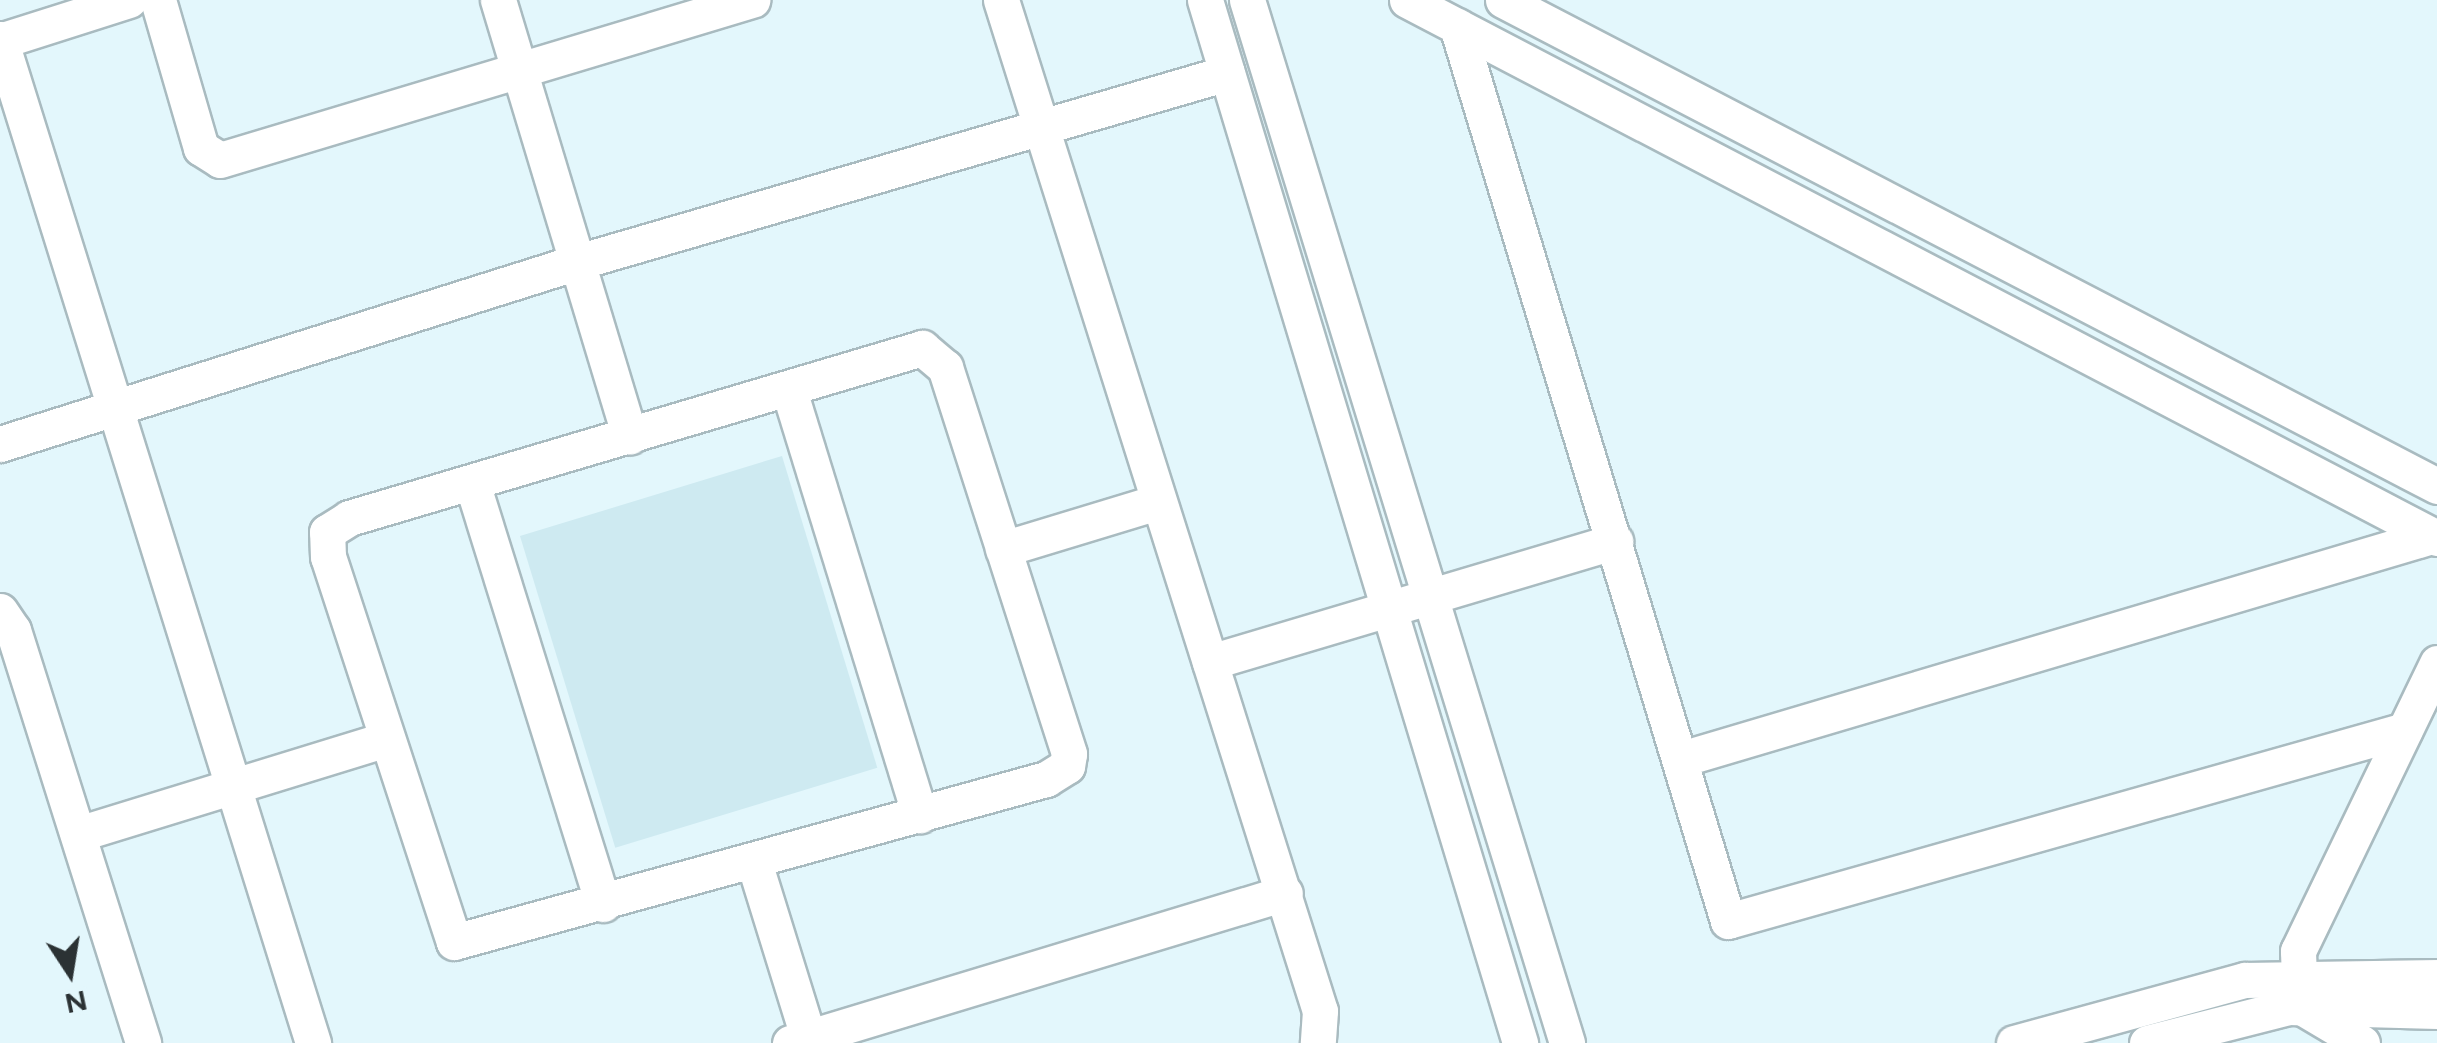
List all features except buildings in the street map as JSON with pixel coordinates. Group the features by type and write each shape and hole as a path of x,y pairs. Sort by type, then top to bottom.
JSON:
{"street":[{"path":"128,0 0,40 312,1043"},
{"path":"158,0 201,148 220,160 752,0"},
{"path":"498,0 574,262 630,436"},
{"path":"1001,0 1284,893 1324,1025 1318,1043"},
{"path":"1205,0 1520,1043"},
{"path":"1247,0 1567,1043"},
{"path":"1407,0 2434,537"},
{"path":"1503,0 2437,486"},
{"path":"1457,26 1728,921 2405,730"},
{"path":"0,444 574,262 1227,73"},
{"path":"933,350 1069,754 1067,766 920,815 454,942 324,544 327,532 336,522 630,436 933,350"},
{"path":"789,390 920,815"},
{"path":"472,483 603,904"},
{"path":"1003,550 1158,502"},
{"path":"1681,759 2434,537"},
{"path":"1210,662 1614,541"},
{"path":"0,611 78,834 144,1043"},
{"path":"2297,991 2303,935 2437,663"},
{"path":"78,834 387,739"},
{"path":"754,862 803,1041 1284,893"},
{"path":"2147,1043 2297,991 2437,977"},
{"path":"2014,1043 2207,988 2297,991 2437,1012"},
{"path":"2297,991 2362,1043"}],"shaded area":[{"path":"782,456 877,768 615,848 520,536"}]}
